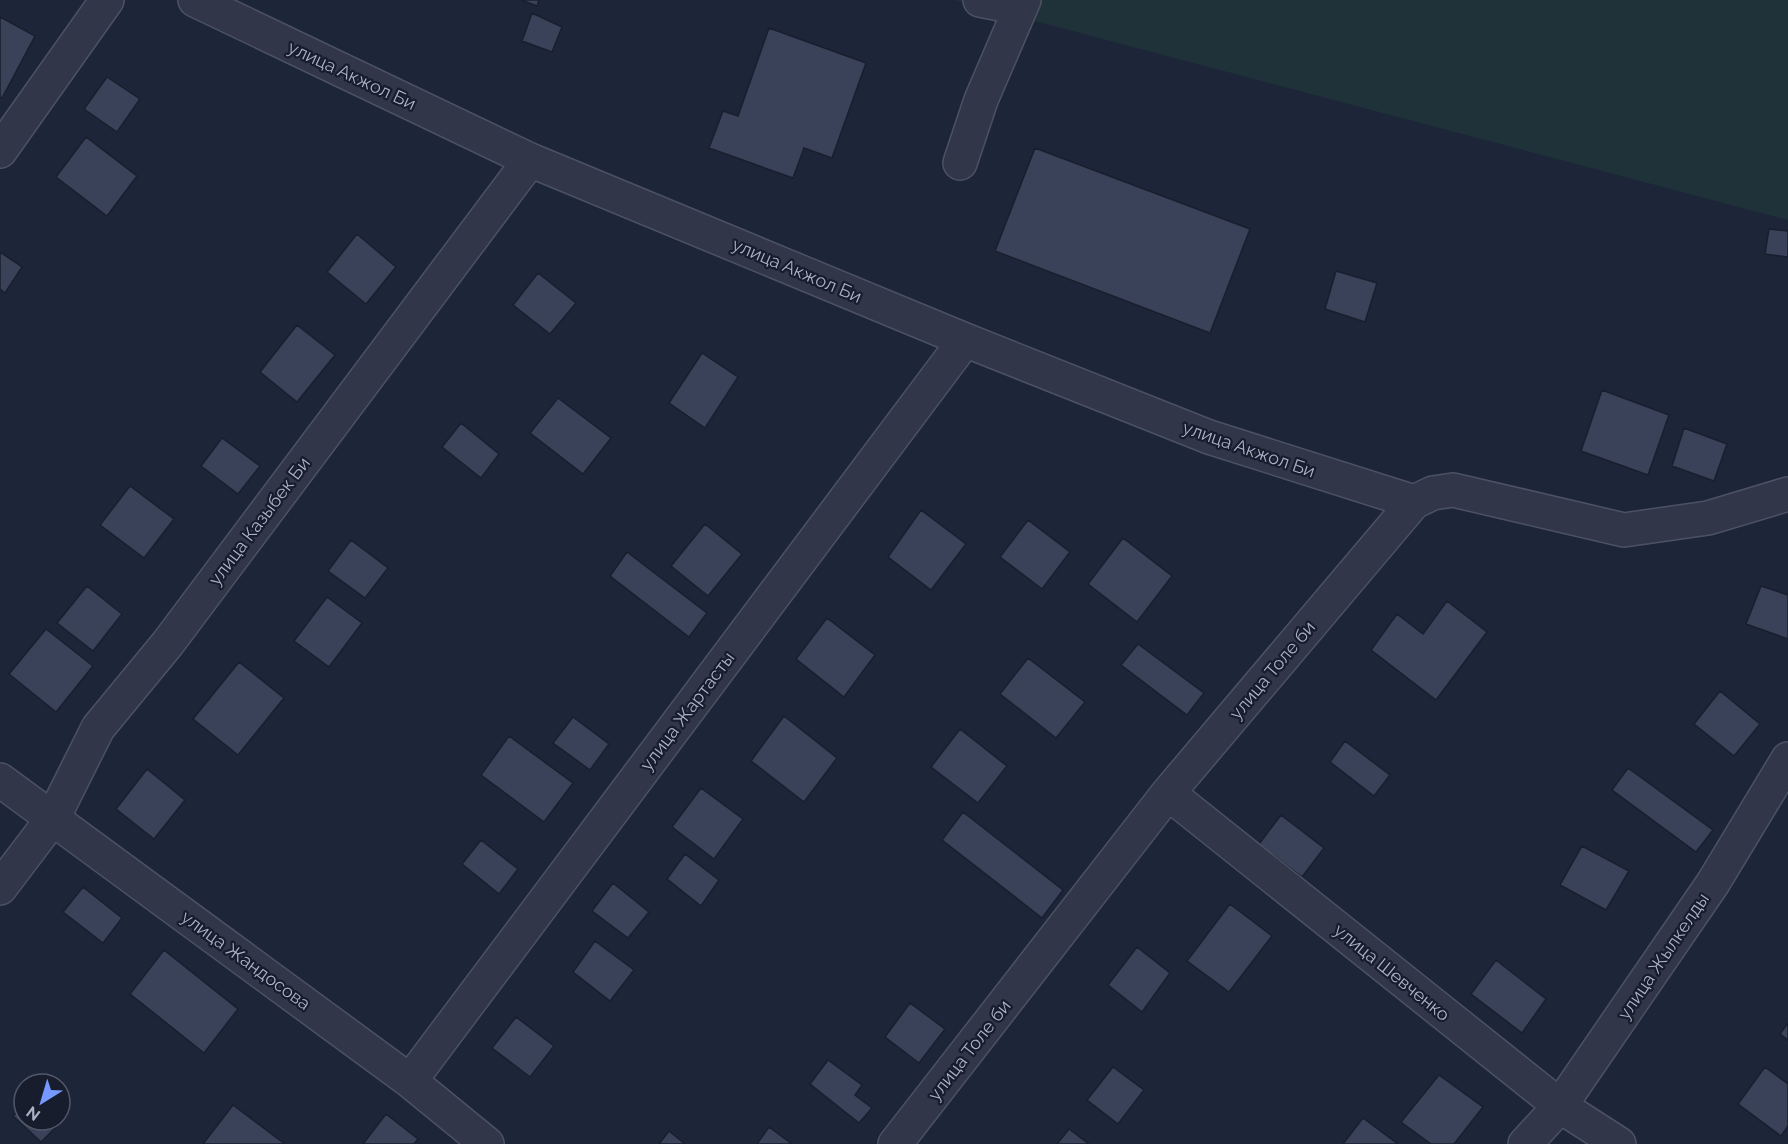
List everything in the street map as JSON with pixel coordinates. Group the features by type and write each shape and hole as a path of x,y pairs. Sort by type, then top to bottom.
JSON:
{"street":[{"path":"0,151 107,0"},
{"name":"улица Акжол Би","path":"195,0 530,160 964,340 1209,437 1414,502"},
{"path":"960,163 981,100 1022,4 980,0"},
{"name":"улица Казыбек Би","path":"0,888 53,818 98,728 168,643 530,160"},
{"name":"улица Жартасты","path":"410,1081 964,340"},
{"name":"улица Толе би","path":"896,1144 1168,793 1414,502 1433,493 1453,490 1624,530 1708,518 1788,494"},
{"name":"улица Жылкелды","path":"1526,1144 1560,1106 1713,883 1788,759"},
{"name":"улица Жандосова","path":"0,780 410,1081 488,1144"},
{"name":"улица Шевченко","path":"1168,793 1560,1106 1620,1144"}],"shaded area":[{"path":"955,0 1788,0 1788,220"}],"building":[{"path":"521,0 539,0 537,6"},
{"path":"532,13 562,27 552,52 522,41"},
{"path":"0,17 35,36 2,98 0,97"},
{"path":"769,28 866,63 832,158 804,148 793,178 709,148 723,111 738,116"},
{"path":"107,77 140,99 117,132 84,109"},
{"path":"86,137 137,176 107,216 56,177"},
{"path":"1035,148 1250,229 1210,333 995,251"},
{"path":"1769,229 1788,231 1788,257 1765,254"},
{"path":"357,234 396,267 366,304 327,272"},
{"path":"0,252 22,267 5,293 0,289"},
{"path":"1336,271 1377,283 1365,322 1325,309"},
{"path":"538,273 576,303 550,334 513,305"},
{"path":"297,325 335,355 297,402 260,372"},
{"path":"702,353 738,377 705,428 669,403"},
{"path":"1602,390 1669,415 1648,475 1581,451"},
{"path":"558,398 611,438 583,474 530,433"},
{"path":"461,423 499,454 481,478 442,447"},
{"path":"1684,428 1727,444 1714,481 1672,466"},
{"path":"222,438 260,466 238,494 201,466"},
{"path":"130,486 174,519 144,558 100,525"},
{"path":"921,510 966,544 931,590 888,557"},
{"path":"1028,520 1070,552 1042,589 1000,557"},
{"path":"705,524 742,554 708,596 671,566"},
{"path":"1123,538 1172,576 1137,622 1088,584"},
{"path":"351,540 388,568 365,598 328,571"},
{"path":"627,552 707,613 689,637 610,576"},
{"path":"87,586 122,614 93,651 57,623"},
{"path":"1761,586 1788,595 1788,639 1746,624"},
{"path":"327,597 362,623 329,667 294,641"},
{"path":"1447,601 1487,632 1436,700 1371,650 1397,614 1423,634"},
{"path":"827,618 875,655 844,697 796,659"},
{"path":"46,629 93,666 56,712 9,674"},
{"path":"1138,644 1204,693 1187,715 1121,665"},
{"path":"1028,658 1085,702 1056,738 1000,694"},
{"path":"239,662 284,698 238,755 193,719"},
{"path":"1720,691 1760,724 1734,756 1694,724"},
{"path":"784,716 837,758 804,802 751,761"},
{"path":"573,717 609,744 590,770 553,743"},
{"path":"960,729 1007,766 978,803 931,767"},
{"path":"509,736 573,783 544,822 481,775"},
{"path":"1345,741 1390,775 1374,796 1330,762"},
{"path":"1628,768 1713,830 1696,852 1612,790"},
{"path":"147,769 185,800 154,839 116,809"},
{"path":"701,788 743,819 714,859 672,827"},
{"path":"963,812 1063,890 1042,918 942,840"},
{"path":"1281,815 1324,848 1302,877 1259,844"},
{"path":"481,840 518,869 499,894 462,864"},
{"path":"1582,846 1629,871 1606,910 1560,885"},
{"path":"685,854 719,880 701,906 667,879"},
{"path":"613,883 649,912 628,938 592,911"},
{"path":"83,887 122,918 103,943 63,912"},
{"path":"1230,904 1272,936 1229,992 1187,961"},
{"path":"595,941 634,970 610,1001 573,972"},
{"path":"1137,947 1170,973 1142,1012 1108,985"},
{"path":"164,950 238,1009 204,1053 130,994"},
{"path":"1496,960 1546,999 1522,1033 1471,994"},
{"path":"910,1003 945,1029 919,1063 885,1037"},
{"path":"516,1017 554,1046 530,1077 492,1048"},
{"path":"1788,1023 1788,1040 1780,1034"},
{"path":"828,1060 862,1085 855,1095 872,1108 859,1123 810,1084"},
{"path":"1113,1067 1144,1090 1118,1124 1087,1100"},
{"path":"1765,1067 1788,1084 1788,1126 1781,1136 1738,1104"},
{"path":"1439,1075 1483,1107 1454,1144 1431,1144 1401,1122"},
{"path":"233,1105 285,1144 203,1144"},
{"path":"386,1114 418,1139 414,1144 363,1144"},
{"path":"1363,1118 1398,1144 1343,1144"},
{"path":"769,1127 792,1144 757,1144"},
{"path":"1069,1129 1089,1144 1057,1144"},
{"path":"669,1131 685,1144 659,1144"},
{"path":"30,1132 51,1132 41,1142"}]}
